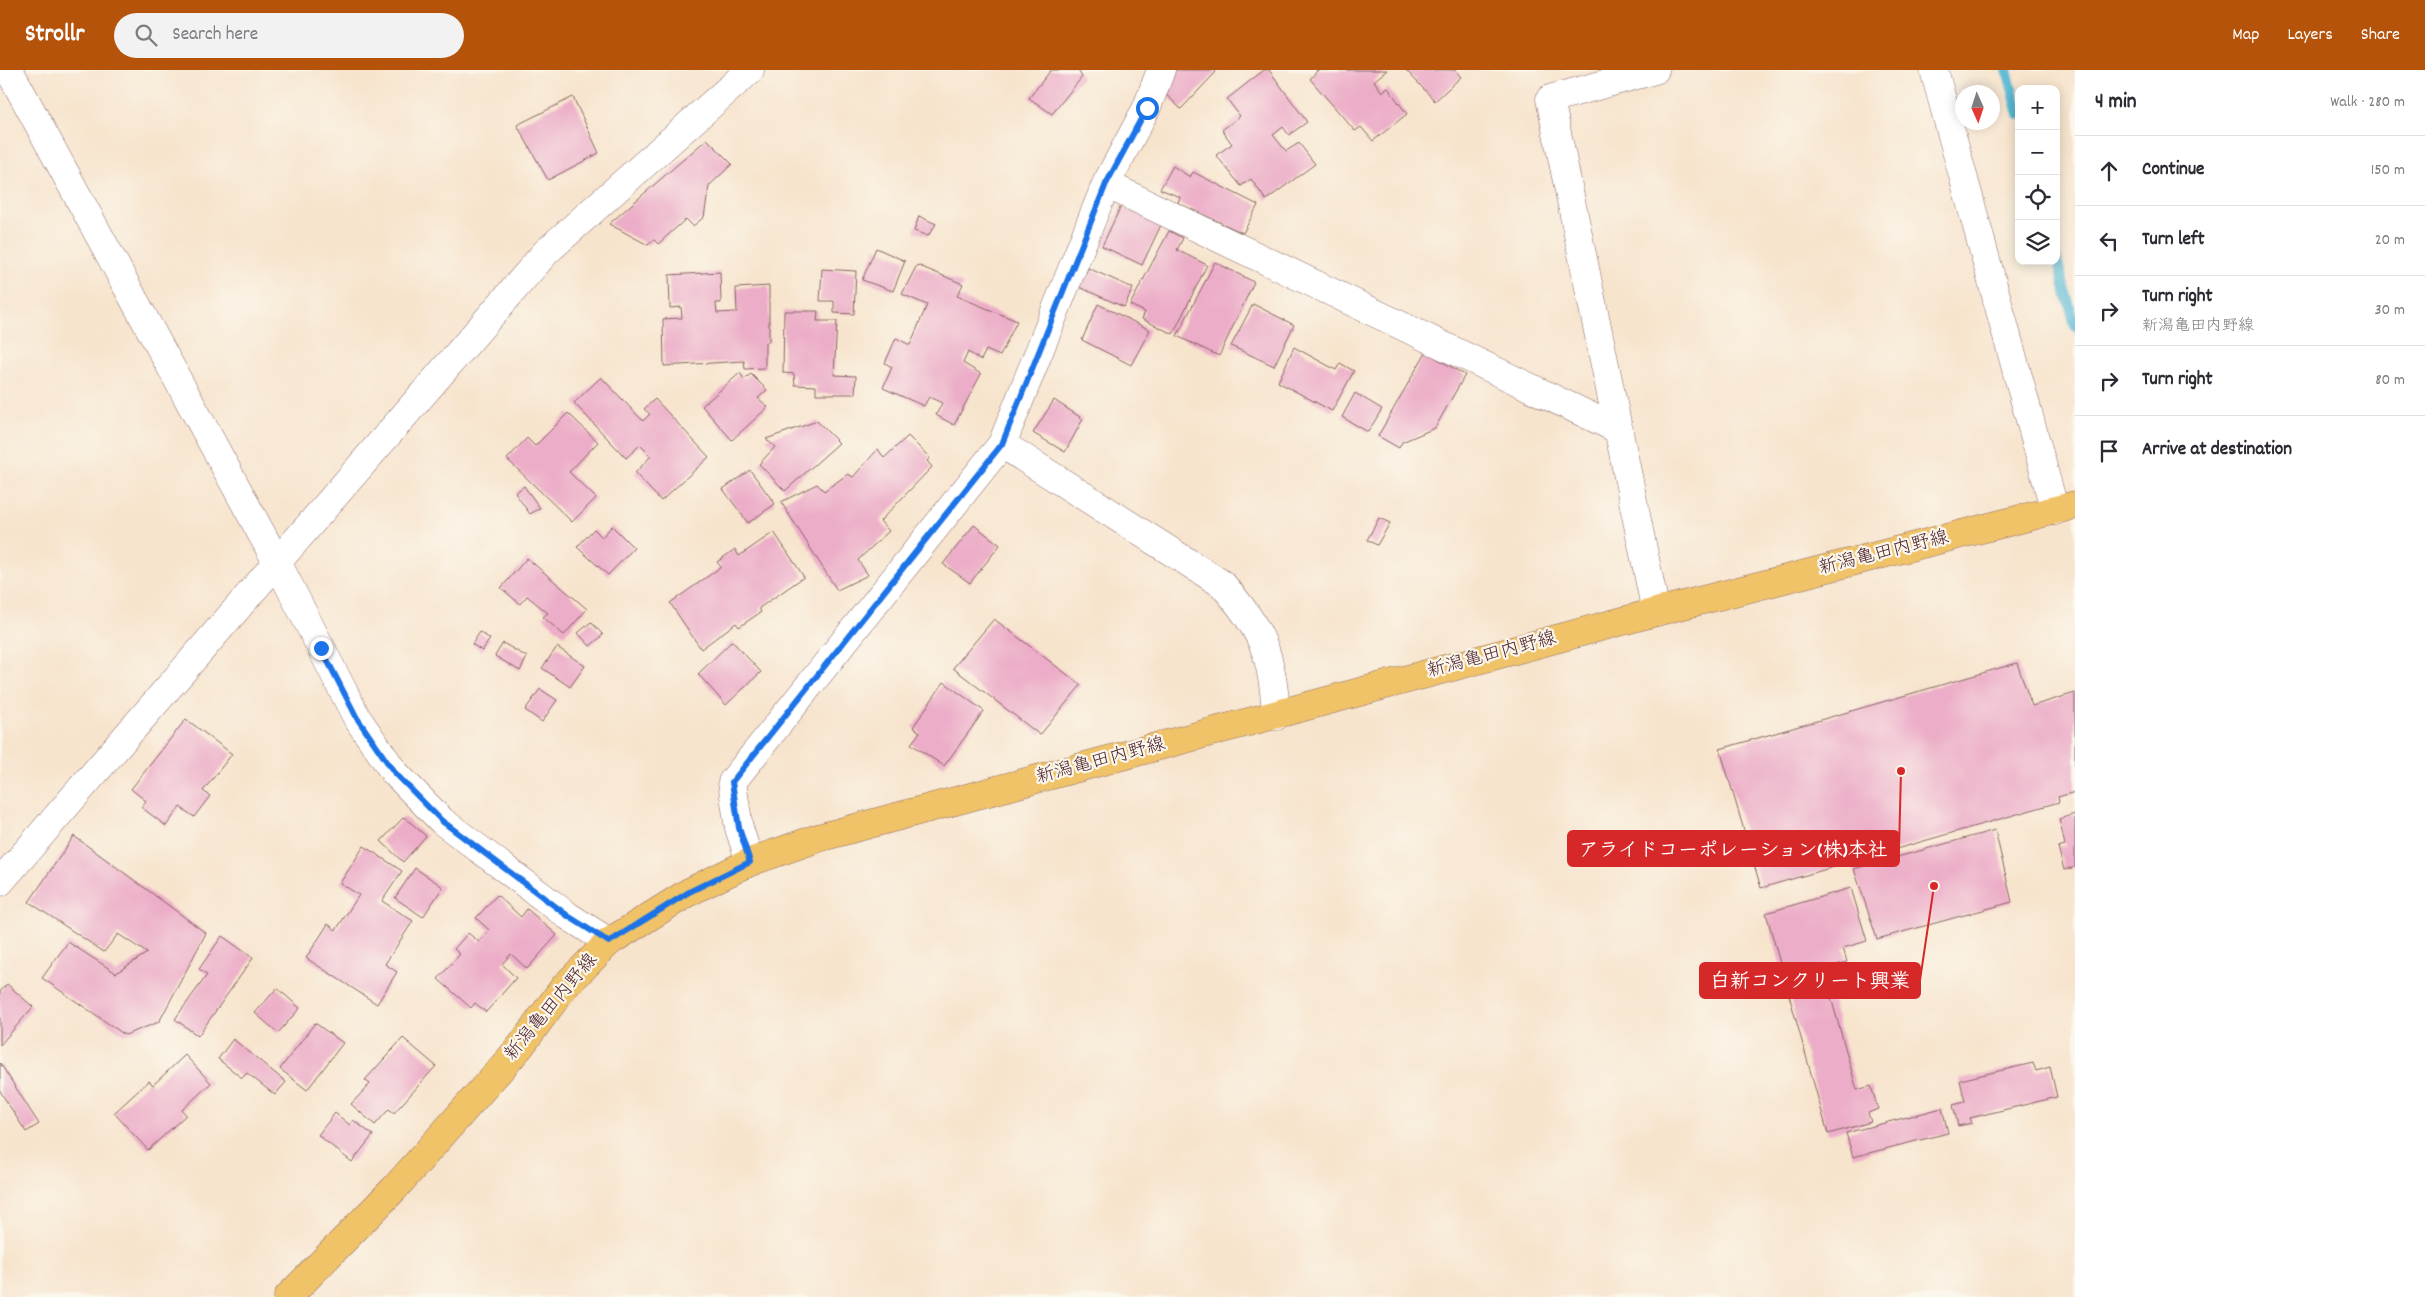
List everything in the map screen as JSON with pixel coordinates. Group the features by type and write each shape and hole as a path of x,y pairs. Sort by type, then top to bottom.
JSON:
{"main road":[{"name":"新潟亀田内野線","path":"288,1297 394,1189 520,1047 564,988 609,942 689,892 750,862 818,838 1656,612 2065,508"}],"street":[{"path":"9,70 278,564 357,718 394,772 442,821 568,916 609,942"},
{"path":"0,882 278,564 546,252 750,70"},
{"path":"750,862 739,828 732,782 1002,444 1106,184 1147,108 1161,70"},
{"path":"1655,70 1550,99 1656,612"},
{"path":"1934,70 2065,508"},
{"path":"1106,184 1619,430"},
{"path":"1002,444 1222,584 1245,610 1262,637 1274,683 1276,716"}],"building":[{"path":"1051,70 1078,70 1082,77 1052,114 1029,98"},
{"path":"1172,70 1214,70 1216,72 1181,109 1158,87"},
{"path":"1264,70 1269,70 1307,122 1289,135 1283,127 1273,135 1286,151 1299,143 1315,164 1266,200 1251,179 1241,186 1216,155 1232,144 1222,130 1240,116 1227,99"},
{"path":"1316,70 1387,70 1374,81 1382,92 1388,88 1407,114 1373,141 1361,127 1355,131 1310,79"},
{"path":"1406,70 1455,70 1461,77 1435,101"},
{"path":"573,97 599,153 548,180 517,125"},
{"path":"707,139 732,164 709,186 704,217 693,226 686,219 658,244 654,240 648,245 609,224"},
{"path":"1173,166 1190,177 1193,172 1258,205 1243,233 1178,203 1180,197 1160,189"},
{"path":"1121,206 1161,225 1142,265 1102,246"},
{"path":"919,216 936,224 928,236 914,231"},
{"path":"1169,231 1183,238 1177,250 1207,265 1173,334 1142,319 1145,312 1130,305"},
{"path":"876,248 905,261 893,291 862,280"},
{"path":"1215,262 1254,282 1219,356 1177,336"},
{"path":"917,265 963,284 957,296 1017,321 1000,356 986,350 981,360 968,352 963,363 981,374 954,425 936,415 942,403 929,397 924,406 883,388 892,367 885,363 896,338 910,345 927,305 902,294"},
{"path":"1088,268 1133,288 1124,307 1079,287"},
{"path":"822,269 856,271 854,314 834,313 834,301 820,301"},
{"path":"720,272 721,303 716,303 717,313 737,312 736,288 769,286 769,342 765,342 765,368 745,369 744,361 664,366 663,319 682,318 681,307 670,308 669,275"},
{"path":"1098,304 1150,330 1131,365 1082,340"},
{"path":"1253,304 1294,325 1274,366 1231,346"},
{"path":"784,311 818,311 817,321 837,321 834,375 856,376 855,394 816,394 816,386 795,385 794,374 783,373"},
{"path":"1294,347 1336,370 1340,363 1354,371 1332,411 1278,382"},
{"path":"1426,352 1465,375 1435,428 1402,442 1399,448 1378,436"},
{"path":"740,373 744,379 751,374 767,390 758,398 768,407 732,440 702,406"},
{"path":"601,377 643,421 650,414 644,409 655,399 709,457 661,501 635,473 651,456 640,445 626,458 574,403"},
{"path":"1355,393 1382,409 1368,432 1342,417"},
{"path":"1054,400 1083,419 1065,452 1033,433"},
{"path":"568,413 598,442 569,472 596,498 572,522 507,459 527,438 535,446"},
{"path":"817,421 839,443 785,491 759,464 775,447 766,439"},
{"path":"908,436 930,458 927,461 932,467 880,521 889,531 858,560 868,575 837,590 781,502 817,484 824,491 848,474 853,477 878,449 884,458"},
{"path":"750,470 775,504 748,523 723,489"},
{"path":"524,486 540,508 530,514 515,493"},
{"path":"1379,518 1390,523 1377,545 1367,540"},
{"path":"974,525 1000,545 970,583 943,564"},
{"path":"612,526 634,548 608,575 577,547 594,529 602,537"},
{"path":"774,532 804,577 759,608 761,612 739,627 736,623 701,649 670,603 721,567 717,562 735,549 739,556"},
{"path":"527,558 587,609 564,635 543,617 548,613 527,596 520,604 501,588"},
{"path":"994,619 1081,685 1040,735 953,668"},
{"path":"591,622 603,635 590,646 578,633"},
{"path":"480,632 490,639 482,651 472,644"},
{"path":"732,641 761,672 726,705 698,674"},
{"path":"503,643 527,657 520,671 495,656"},
{"path":"557,647 585,666 570,687 542,668"},
{"path":"2017,663 2032,706 2075,693 2075,792 2058,797 2059,802 1761,888 1720,749"},
{"path":"944,682 984,711 944,766 911,744 920,732 913,727"},
{"path":"540,689 557,700 542,722 525,710"},
{"path":"186,719 232,754 203,791 210,796 194,817 180,807 166,826 141,807 146,801 131,789"},
{"path":"2075,814 2075,867 2064,870 2058,847 2065,845 2059,819"},
{"path":"404,817 426,836 403,862 381,841"},
{"path":"1995,830 2012,902 1877,939 1854,869"},
{"path":"74,836 206,933 159,1022 125,1035 42,978 68,942 116,973 147,953 118,934 104,952 29,902"},
{"path":"364,846 402,871 382,901 413,921 385,964 397,972 377,1004 306,958 328,924 336,930 359,895 340,883"},
{"path":"415,868 443,887 423,917 395,898"},
{"path":"1851,888 1867,941 1843,948 1847,962 1823,969 1857,1090 1871,1086 1878,1109 1868,1113 1871,1122 1828,1134 1766,913"},
{"path":"497,895 521,917 527,909 557,935 527,969 511,954 502,964 516,978 486,1012 475,1003 471,1008 438,979 460,954 454,949 468,933 479,942 489,930 476,918"},
{"path":"222,936 253,958 198,1036 175,1019 207,975 199,969"},
{"path":"7,984 33,1007 0,1045 0,992"},
{"path":"277,988 300,1008 278,1033 255,1013"},
{"path":"315,1023 343,1043 307,1090 280,1069"},
{"path":"403,1038 436,1066 394,1113 389,1109 375,1125 351,1104 370,1084 365,1080"},
{"path":"233,1039 286,1082 275,1095 247,1073 242,1078 218,1059"},
{"path":"185,1055 211,1083 182,1110 186,1115 148,1150 114,1113 149,1081 153,1085"},
{"path":"0,1063 39,1124 26,1132 0,1091"},
{"path":"2033,1063 2036,1071 2050,1067 2057,1097 1970,1118 1972,1123 1958,1126 1953,1105 1965,1102 1960,1080"},
{"path":"1942,1108 1948,1133 1853,1157 1846,1133"},
{"path":"335,1113 350,1125 353,1120 373,1135 352,1162 318,1135"}],"waterway":[{"path":"2007,70 2015,100"},
{"path":"2058,265 2075,326"}],"place":[{"name":"アライドコーポレーション(株)本社","path":"1901,771"},
{"name":"白新コンクリート興業","path":"1934,886"}],"route":[{"path":"321,648 357,718 394,772 442,821 568,916 609,942 689,892 750,862 739,828 732,782 1002,444 1106,184 1147,108"}]}
